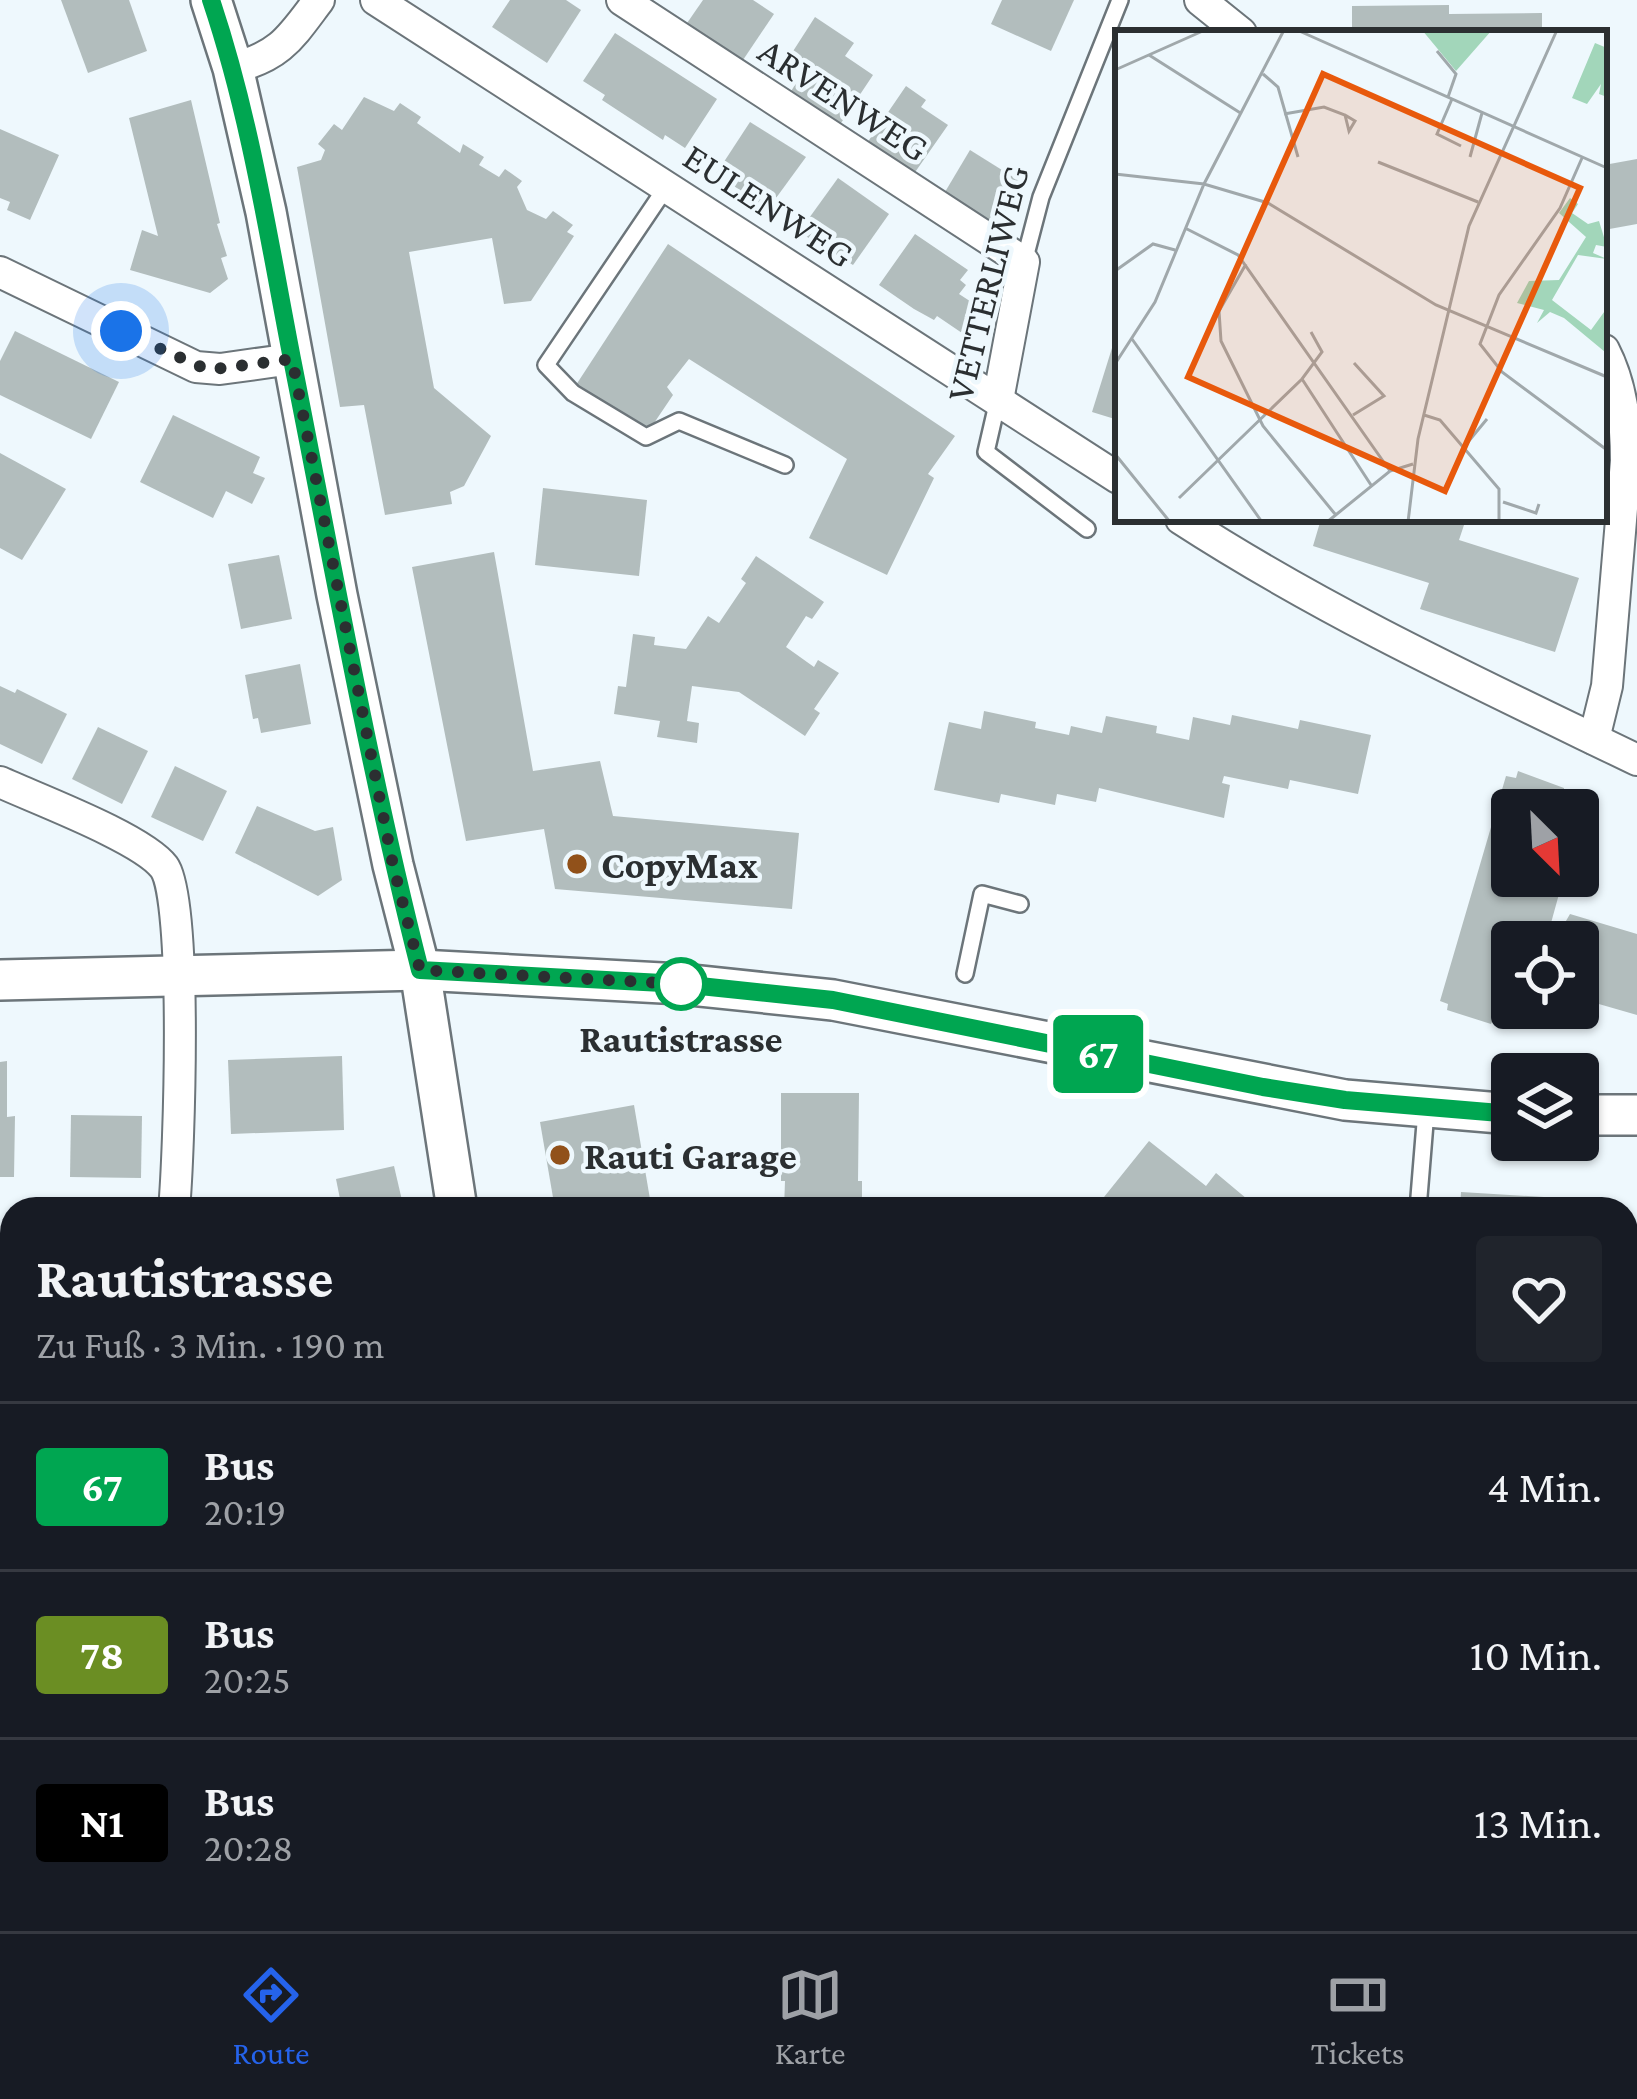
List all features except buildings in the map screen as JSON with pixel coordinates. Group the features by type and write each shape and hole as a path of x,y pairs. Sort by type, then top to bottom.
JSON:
{"street":[{"path":"211,0 233,68 266,212 393,865 420,970 455,1197"},
{"path":"233,68 262,61 283,48 320,0"},
{"name":"EULENWEG","path":"376,0 1115,476"},
{"name":"ARVENWEG","path":"622,0 1024,262"},
{"path":"1200,0 1237,30"},
{"name":"VETTERLIWEG","path":"998,400 1024,262"},
{"path":"2,279 196,368 220,370 292,359"},
{"path":"1594,740 1607,686 1626,461 1626,424 1607,356"},
{"path":"1186,522 1325,606 1637,760"},
{"path":"0,782 150,854 174,885 179,978 174,1197"},
{"path":"0,980 420,970 681,984 833,1000 1263,1087 1491,1113"},
{"path":"1599,1115 1637,1115"}],"lane":[{"name":"VETTERLIWEG","path":"1024,262 1041,197 1120,0"},
{"path":"667,186 546,365 573,393 646,437 679,422 785,465"},
{"name":"VETTERLIWEG","path":"998,400 986,452 1087,529"},
{"path":"965,974 979,893 1020,904"},
{"path":"1419,1197 1426,1108"}],"bus line":[{"name":"67","path":"211,0 233,68 266,212 337,595 393,865 420,970 681,984 833,1000 1263,1087 1345,1100 1491,1113"}],"place":[{"name":"CopyMax","path":"577,864"},
{"name":"Rautistrasse","path":"681,984"},
{"name":"Rauti Garage","path":"560,1155"}],"route":[{"path":"121,331 208,370 292,359 393,865 420,970 681,984"}]}
